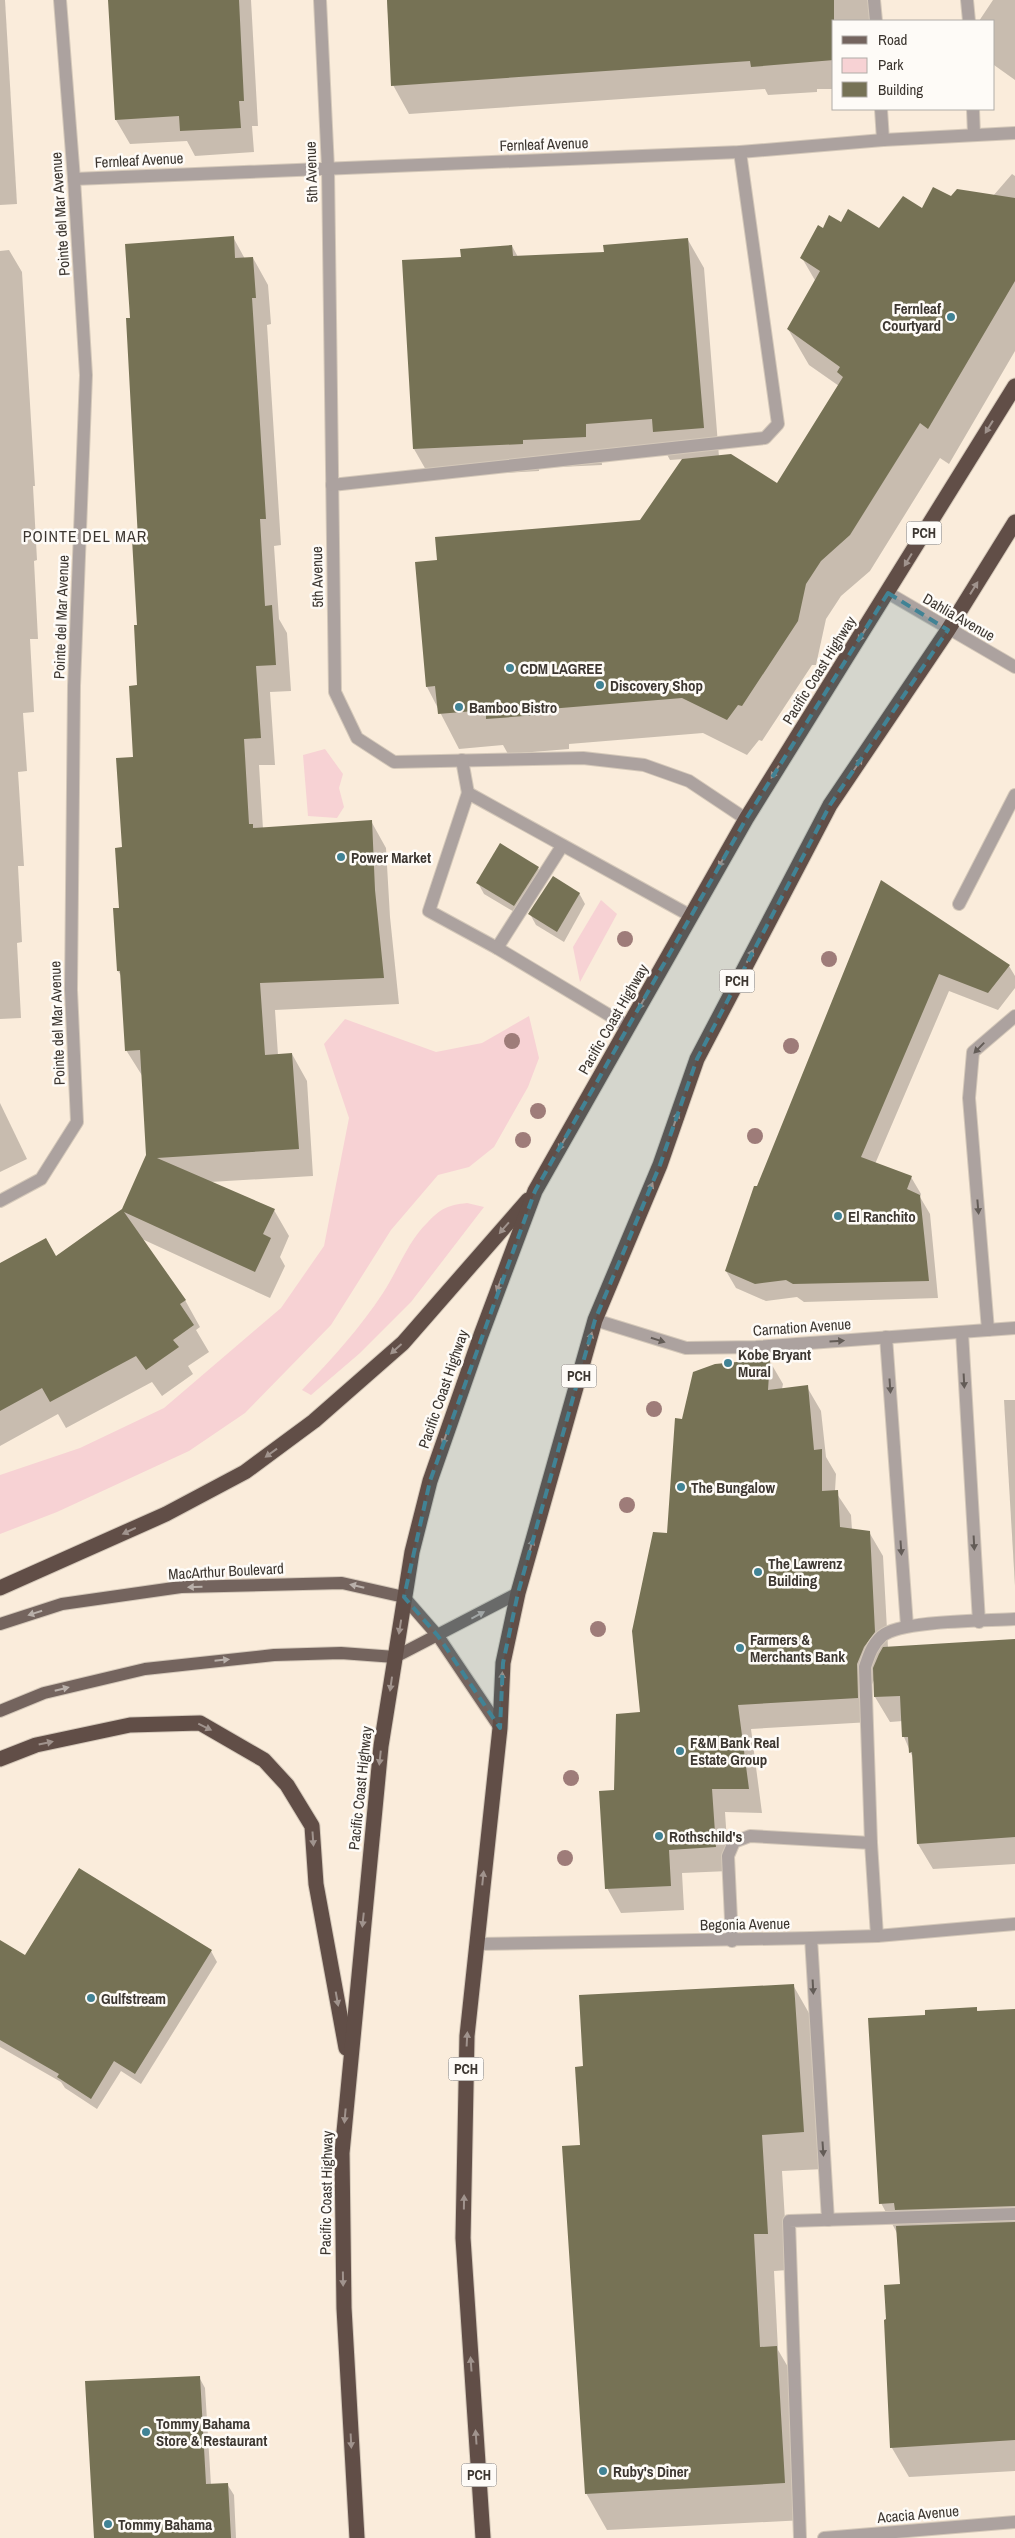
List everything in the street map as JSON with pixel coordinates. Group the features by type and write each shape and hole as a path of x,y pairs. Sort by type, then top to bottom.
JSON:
{"highway":[{"name":"Pacific Coast Highway","path":"357,2538 344,2308 342,2153 381,1746 412,1552 430,1481 480,1335 535,1191 746,819 1015,386"},
{"name":"PCH","path":"483,2538 463,2238 467,2036 500,1728 503,1663 518,1593 595,1320 660,1166 697,1059 830,805 948,630 1015,522"},
{"path":"0,1588 166,1514 245,1472 299,1432 403,1344 535,1191"},
{"path":"0,1759 36,1745 130,1725 200,1723 264,1760 287,1785 312,1826 316,1884 350,2068"}],"main road":[{"name":"MacArthur Boulevard","path":"0,1624 62,1604 180,1587 342,1583 404,1597"},
{"path":"0,1711 44,1694 145,1668 274,1655 341,1653 395,1657 518,1593"},
{"path":"404,1597 438,1636 500,1728"}],"street":[{"name":"Pointe del Mar Avenue","path":"0,1201 41,1179 77,1122 71,990 74,706 86,374 74,179 60,0"},
{"name":"5th Avenue","path":"320,0 328,168 335,692 357,738 394,762 583,758 644,764 689,781 746,819"},
{"path":"874,0 876,20"},
{"path":"967,0 968,20"},
{"path":"882,110 884,140"},
{"path":"973,110 974,135"},
{"name":"Fernleaf Avenue","path":"74,179 740,152 884,140 1015,132"},
{"path":"332,486 765,438 778,424 740,152"},
{"name":"Dahlia Avenue","path":"888,593 948,630 1015,667"},
{"path":"462,760 468,794 429,911 497,948 629,1027"},
{"path":"468,794 691,916"},
{"path":"959,904 1015,795"},
{"path":"497,948 562,846"},
{"path":"988,1330 968,1098 973,1052 1015,1016"},
{"name":"Carnation Avenue","path":"595,1320 686,1348 756,1347 1015,1328"},
{"path":"962,1332 979,1622"},
{"path":"886,1338 907,1626"},
{"path":"877,1936 871,1843 865,1666 871,1648 883,1635 907,1626 1015,1620"},
{"path":"732,1941 728,1856 734,1842 750,1836 871,1843"},
{"name":"Begonia Avenue","path":"476,1944 732,1941 877,1936 1015,1924"},
{"path":"811,1938 828,2220"},
{"path":"800,2538 789,2221 1015,2214"},
{"name":"Acacia Avenue","path":"824,2538 1015,2522"}],"highlighted area":[{"path":"888,593 948,630 830,805 697,1059 660,1165 595,1320 518,1593 503,1663 500,1728 438,1636 404,1597 430,1481 535,1191 746,819"}],"green space":[{"path":"325,749 343,774 339,788 344,807 337,818 308,816 303,755"},
{"path":"601,900 617,914 580,982 573,947"},
{"path":"529,1016 539,1058 528,1087 494,1147 469,1167 438,1175 391,1230 331,1325 245,1413 189,1451 57,1512 0,1534 0,1475 80,1448 164,1408 281,1308 324,1246 349,1118 324,1044 345,1019 436,1052 482,1043"},
{"path":"467,1203 484,1207 411,1302 360,1353 311,1395 302,1390 365,1319 421,1230 441,1210 450,1206"}],"building":[{"path":"108,0 239,0 244,101 239,101 241,128 180,131 179,116 115,120"},
{"path":"387,0 834,0 832,60 751,67 750,61 391,86"},
{"path":"933,187 951,196 957,189 1015,198 1015,281 928,429 920,423 850,535 821,561 806,584 798,621 742,706 738,705 727,720 682,698 549,709 550,714 486,719 486,710 438,714 435,686 426,687 415,562 437,560 435,537 640,520 682,459 731,454 777,483 843,377 837,372 840,367 787,329 820,271 800,258 818,225 823,228 829,215 841,222 848,209 879,228 903,196 922,208"},
{"path":"234,236 235,258 253,257 256,298 252,298 266,519 260,519 265,606 272,605 276,665 256,666 261,738 244,739 249,824 253,824 253,828 372,820 375,890 384,978 260,983 265,1055 292,1053 299,1149 157,1158 275,1209 263,1234 271,1238 255,1272 124,1212 186,1300 180,1304 194,1325 173,1340 179,1347 146,1370 136,1356 50,1402 42,1388 0,1411 0,1263 46,1238 56,1256 122,1209 146,1155 140,1050 125,1051 120,971 117,971 113,908 119,908 115,848 122,847 116,758 133,757 129,686 137,685 134,625 137,625 132,539 138,539 126,318 130,318 125,244"},
{"path":"688,238 704,428 653,432 652,419 586,424 586,437 523,440 523,444 413,449 402,260 461,257 460,249 512,245 513,256 604,252 603,245"},
{"path":"500,843 539,867 514,906 476,883"},
{"path":"553,876 580,893 557,932 528,914"},
{"path":"881,880 1010,965 988,993 939,974 861,1157 912,1176 907,1189 920,1195 929,1281 793,1284 786,1280 755,1284 725,1271 754,1186 757,1186"},
{"path":"770,1359 768,1390 808,1385 814,1450 822,1449 822,1491 838,1490 840,1527 870,1531 875,1632 864,1647 857,1664 858,1698 738,1705 749,1789 712,1789 716,1847 669,1850 671,1886 605,1889 599,1791 614,1790 616,1714 640,1712 632,1631 653,1532 667,1533 675,1418 682,1419 693,1372 715,1364"},
{"path":"1015,1639 1015,1837 917,1844 912,1752 909,1753 908,1737 902,1737 900,1696 874,1697 873,1668 879,1654 883,1647"},
{"name":"Gulfstream","path":"79,1868 212,1950 135,2074 114,2061 91,2099 57,2077 59,2074 0,2040 0,1940 25,1955"},
{"path":"794,1984 804,2132 762,2135 768,2234 754,2234 760,2347 777,2346 785,2483 585,2494 562,2146 580,2145 575,2067 583,2066 579,1995"},
{"path":"977,2007 977,2011 1015,2009 1015,2206 895,2210 894,2203 879,2204 868,2018 925,2015 925,2010"},
{"path":"1015,2222 1015,2440 890,2448 884,2285 900,2284 896,2226"},
{"name":"Tommy Bahama Store & Restaurant","path":"200,2376 206,2484 228,2483 231,2538 94,2538 85,2381"}],"place":[{"name":"Fernleaf Courtyard","path":"951,317"},
{"name":"CDM LAGREE","path":"510,668"},
{"name":"Discovery Shop","path":"600,685"},
{"name":"Bamboo Bistro","path":"459,707"},
{"name":"Power Market","path":"341,857"},
{"name":"El Ranchito","path":"838,1216"},
{"name":"Kobe Bryant Mural","path":"728,1363"},
{"name":"The Bungalow","path":"681,1487"},
{"name":"The Lawrenz Building","path":"758,1572"},
{"name":"Farmers & Merchants Bank","path":"740,1648"},
{"name":"F&M Bank Real Estate Group","path":"680,1751"},
{"name":"Rothschild's","path":"659,1836"},
{"name":"Gulfstream","path":"91,1998"},
{"name":"Tommy Bahama Store & Restaurant","path":"146,2432"},
{"name":"Ruby's Diner","path":"603,2471"},
{"name":"Tommy Bahama","path":"108,2524"}],"district":[{"name":"POINTE DEL MAR","path":"85,536"}]}
